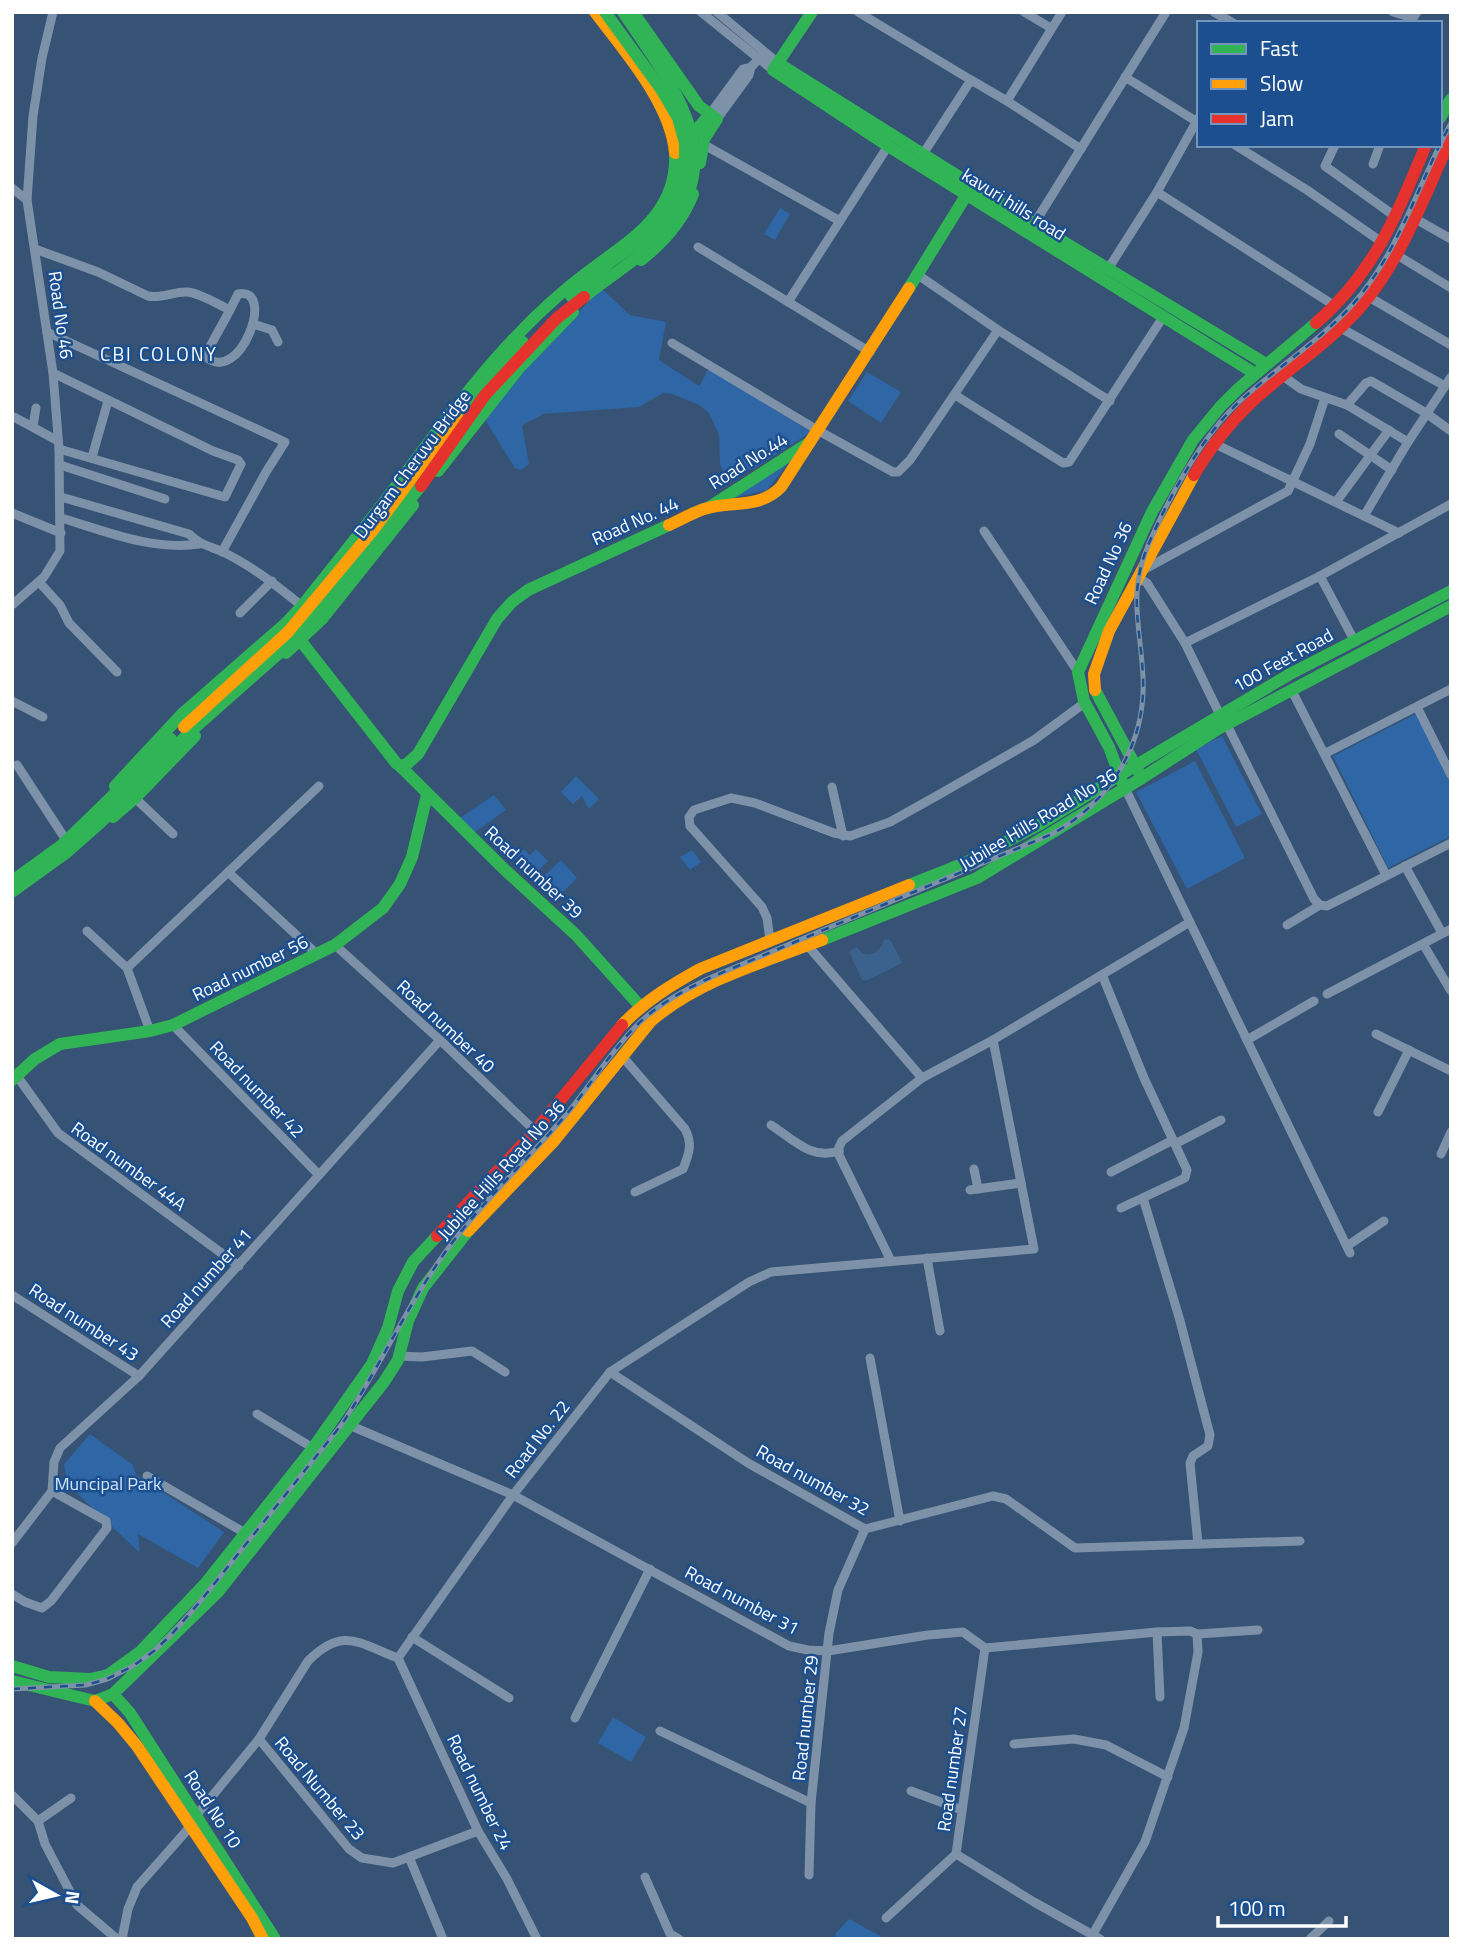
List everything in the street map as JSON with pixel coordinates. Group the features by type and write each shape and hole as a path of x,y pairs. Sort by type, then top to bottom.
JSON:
{"main road":[{"path":"12,875 64,837 182,714 285,624 377,512 476,380 512,341 575,281 654,218 670,192 676,169 675,142 668,120 596,12"},
{"name":"Durgam Cheruvu Bridge","path":"12,881 62,845 188,723 288,632 374,529 477,390 546,318 610,262 656,229 672,208 679,192 685,158 685,143 678,118 661,89 605,12"},
{"name":"Durgam Cheruvu Bridge","path":"12,892 84,838 191,731 286,647 410,501 485,395 557,318 648,247 679,214 690,194 694,174 695,143 689,120 671,84 623,12"},
{"path":"634,12 699,106 714,116"},
{"path":"776,66 812,12"},
{"name":"kavuri hills road","path":"776,66 888,146 1034,224 1108,269 1234,353 1254,373"},
{"name":"kavuri hills road","path":"776,66 923,154 969,190 1163,317 1234,353 1266,364"},
{"path":"1442,115 1451,99"},
{"path":"676,157 699,125 714,116"},
{"path":"12,898 67,858 135,798 198,732 322,619 388,540 491,400 553,330 579,306 664,242 682,219 697,185 701,143 714,116"},
{"name":"Road No 36","path":"1138,772 1093,686 1098,656 1117,616 1187,485 1213,443 1241,412 1339,327 1368,297 1396,255 1451,138"},
{"name":"Road No 36","path":"1078,672 1172,474 1203,427 1226,399 1335,306 1357,282 1383,243 1425,147"},
{"name":"Road No. 44","path":"400,766 407,764 418,754 497,620 512,602 528,590 705,509 757,502 771,497 791,475 969,190"},
{"name":"Road No.44","path":"705,509 815,437"},
{"path":"1172,474 1187,485"},
{"path":"377,512 388,540"},
{"name":"100 Feet Road","path":"1138,772 1354,640 1451,591"},
{"name":"100 Feet Road","path":"1224,720 1292,691 1449,611"},
{"path":"300,640 400,766"},
{"path":"1078,672 1083,704 1107,741 1122,782"},
{"name":"Road number 39","path":"400,766 427,795 576,935 640,1006"},
{"name":"Jubilee Hills Road No 36","path":"95,1701 116,1697 218,1592 384,1382 399,1356 414,1305 457,1243 554,1141 651,1021 705,986 977,878 1138,772"},
{"name":"Jubilee Hills Road No 36","path":"12,1666 49,1677 80,1680 107,1675 141,1651 159,1633 205,1584 313,1448 372,1364 388,1328 398,1291 414,1262 535,1131 640,1006 700,969 967,862 1122,782"},
{"name":"Road number 56","path":"15,1078 35,1059 60,1044 150,1031 173,1025 335,945 383,908 400,884 412,857 427,795"},
{"path":"596,1056 611,1070"},
{"path":"268,1504 280,1515"},
{"path":"12,1681 95,1701 118,1723 192,1822 262,1939"},
{"name":"Road No 10","path":"116,1697 130,1713 192,1822 275,1939"},
{"path":"118,1723 120,1714 130,1713"}],"street":[{"name":"Road No 46","path":"12,605 39,582 60,551 60,465 53,373 27,200 33,116 42,58 53,12"},
{"path":"701,12 762,56"},
{"path":"716,12 762,56"},
{"path":"858,12 1007,101 1081,149"},
{"path":"1024,12 1051,28"},
{"path":"1007,101 1062,12"},
{"name":"kavuri hills road","path":"1034,224 1166,12"},
{"path":"1214,12 1230,21"},
{"path":"1393,12 1413,18 1417,12"},
{"path":"714,116 762,56"},
{"name":"kavuri hills road","path":"762,56 776,66"},
{"path":"1125,77 1197,120"},
{"path":"923,154 971,80"},
{"path":"1108,269 1197,123"},
{"path":"701,143 840,221"},
{"path":"788,302 888,146"},
{"path":"1238,147 1307,190 1383,243"},
{"path":"1334,147 1325,166 1396,217"},
{"path":"1373,164 1379,147"},
{"path":"12,188 27,200"},
{"path":"1157,192 1335,306"},
{"path":"1414,218 1451,239"},
{"path":"698,247 870,352"},
{"path":"36,249 98,272 148,296 187,292 230,310"},
{"path":"1396,255 1451,288"},
{"path":"918,275 1110,401"},
{"path":"238,294 250,296 255,303 253,324 244,346 238,353 218,361 209,360 205,356 206,352 230,310 238,294"},
{"path":"1368,297 1451,345"},
{"path":"955,395 1065,463 1072,460 1163,317"},
{"path":"253,324 272,330 278,342"},
{"path":"1339,327 1446,389"},
{"path":"672,343 815,437 898,472 910,460 998,330"},
{"path":"47,332 285,442 222,552"},
{"path":"14,417 33,426 59,445 225,497 241,464 239,460 213,451 53,373"},
{"path":"1283,376 1301,389 1348,405 1408,442"},
{"path":"1364,516 1426,413 1446,389 1451,377"},
{"path":"1348,405 1369,381 1426,413 1451,431"},
{"path":"1325,398 1294,482 1282,495 1141,574 1185,643 1314,899 1320,905 1327,906 1451,843"},
{"path":"92,457 107,401"},
{"path":"33,426 36,408"},
{"path":"1336,502 1389,430"},
{"path":"1339,434 1392,470"},
{"path":"1213,443 1399,533"},
{"path":"60,465 164,499"},
{"path":"61,497 189,534 199,544 222,552 272,582 302,606"},
{"path":"1185,643 1320,576 1451,504"},
{"path":"12,513 61,533"},
{"path":"61,518 141,541 181,547 199,544"},
{"path":"984,531 1078,672"},
{"path":"1320,576 1354,640"},
{"path":"39,582 60,605 69,623 117,672"},
{"path":"240,613 272,582"},
{"path":"1326,753 1451,689"},
{"path":"1292,691 1386,875"},
{"path":"12,701 43,718"},
{"path":"770,940 767,918 762,907 690,826 690,814 694,810 731,798 755,803 843,835 862,832 910,811 1034,740 1083,704"},
{"path":"1417,707 1451,775"},
{"path":"17,765 64,837"},
{"path":"1122,782 1348,1250 1384,1222"},
{"path":"127,968 319,786"},
{"path":"832,786 843,835"},
{"path":"135,798 173,834"},
{"path":"1327,993 1446,931 1405,866"},
{"path":"228,872 318,955"},
{"path":"1287,925 1320,905"},
{"path":"891,1261 839,1151 842,1141 922,1078 1103,976 1190,922"},
{"path":"87,931 127,968 150,1031"},
{"path":"1423,944 1451,991"},
{"name":"Road number 40","path":"335,945 535,1131"},
{"path":"808,946 922,1078"},
{"path":"1103,976 1144,1078 1187,1171 1185,1178 1121,1208"},
{"path":"1247,1040 1314,1001"},
{"name":"Road number 42","path":"173,1025 319,1175"},
{"path":"1376,1034 1451,1070"},
{"name":"Road number 41","path":"52,1491 54,1462 60,1448 139,1376 440,1040"},
{"path":"974,1169 974,1190 1021,1183 993,1040"},
{"path":"1378,1112 1409,1050"},
{"path":"622,1056 685,1129 690,1139 690,1149 683,1168 635,1192"},
{"name":"Road number 44A","path":"15,1078 58,1133 239,1266"},
{"path":"1111,1172 1221,1120"},
{"path":"771,1125 812,1153 827,1155 839,1151"},
{"path":"1441,1154 1451,1132"},
{"name":"Road No. 22","path":"398,1658 513,1495 610,1372 760,1276 771,1272 1034,1250 1021,1183"},
{"path":"1143,1198 1179,1317 1210,1435 1208,1446 1193,1456 1190,1463 1198,1544"},
{"path":"928,1258 940,1331"},
{"name":"Road number 43","path":"12,1295 139,1376"},
{"path":"399,1356 422,1357 472,1351 505,1372"},
{"path":"870,1357 900,1521"},
{"name":"Road number 32","path":"610,1372 748,1463 865,1529 993,1496 1006,1499 1075,1548 1300,1541"},
{"path":"257,1414 313,1448"},
{"name":"Road number 31","path":"349,1425 513,1495 773,1639 808,1650 828,1651 963,1632 985,1647"},
{"path":"147,1476 245,1533"},
{"path":"12,1543 52,1491 106,1521 107,1528 51,1601 42,1608 12,1594"},
{"name":"Road number 29","path":"809,1875 811,1803 833,1607 865,1529"},
{"path":"575,1718 650,1569"},
{"path":"985,1647 1157,1632 1258,1630"},
{"path":"1157,1632 1160,1697"},
{"path":"1096,1937 1146,1842 1184,1728 1198,1652 1193,1633"},
{"path":"412,1637 509,1698"},
{"path":"12,1795 38,1821 45,1844 78,1905 120,1939 136,1887 258,1739 308,1661 326,1646 347,1638 398,1658"},
{"name":"Road number 27","path":"985,1647 956,1854 1096,1937"},
{"name":"Road number 24","path":"398,1658 478,1831 507,1879 537,1939"},
{"path":"660,1731 811,1803"},
{"name":"Road Number 23","path":"258,1739 349,1849 362,1858 393,1863 478,1831"},
{"path":"1014,1744 1074,1739 1106,1745 1168,1777"},
{"path":"911,1791 962,1810"},
{"path":"38,1821 71,1798"},
{"path":"886,1918 956,1854"},
{"path":"409,1857 443,1939"},
{"path":"645,1877 670,1934 679,1939"},
{"path":"1310,1939 1329,1921"}],"green space":[{"path":"780,208 790,214 775,240 764,234"},
{"path":"601,288 630,315 666,322 659,360 699,386 709,369 811,432 755,468 728,475 720,465 719,435 709,413 699,405 663,393 639,407 543,414 527,422 522,426 529,464 521,470 515,468 482,415"},
{"path":"867,372 901,392 881,423 848,401"},
{"path":"792,458 767,490 728,499"},
{"path":"1416,714 1451,785 1451,836 1388,868 1333,756"},
{"path":"1222,736 1262,814 1236,827 1196,749"},
{"path":"1195,761 1245,858 1187,889 1136,792"},
{"path":"576,776 599,799 589,809 582,796 573,804 561,792"},
{"path":"494,795 506,810 475,832 460,818"},
{"path":"524,849 530,855 536,849 548,861 532,877 515,859"},
{"path":"692,850 701,862 690,870 680,857"},
{"path":"561,860 577,878 558,897 541,879"},
{"name":"Muncipal Park","path":"90,1434 133,1465 136,1475 224,1532 198,1568 138,1534 140,1553 67,1484 64,1464"},
{"path":"613,1717 646,1737 631,1762 598,1743"},
{"path":"849,1919 886,1939 835,1939 836,1933"}],"shaded area":[{"path":"888,939 902,963 866,981 862,980 849,951 857,947 862,953 873,954 884,940"}],"railway":[{"path":"1442,140 1451,123"},
{"path":"12,1689 86,1685 107,1679 133,1666 171,1635 342,1424 420,1290 449,1247 565,1116 618,1046 646,1016 674,997 714,976 1052,834 1091,806 1107,789 1131,749 1138,726 1143,678 1137,611 1138,579 1149,543 1167,505 1188,467 1226,415 1326,330 1369,284 1396,240 1439,147"}],"traffic: fast":[{"path":"571,296 610,262 656,229 672,208 679,192 685,158 685,143 678,118 661,89 605,12"},
{"path":"584,297 636,258 664,232 684,203 693,175 694,146 687,119 658,64 623,12"},
{"path":"633,12 699,106 717,119 704,139 700,163"},
{"path":"812,12 773,70 888,146 1254,373"},
{"path":"778,63 1034,224 1266,364"},
{"path":"1442,115 1451,99"},
{"path":"688,140 710,114"},
{"path":"115,786 182,714 302,606 458,404 507,346 560,294 649,223 669,192 674,174 675,153"},
{"path":"909,288 972,186"},
{"path":"641,260 671,231 693,194"},
{"path":"438,471 519,368 573,312"},
{"path":"1123,784 1109,747 1084,701 1078,672 1152,512 1193,440 1239,388 1316,323"},
{"path":"457,417 477,390 523,342"},
{"path":"708,508 807,444"},
{"path":"12,892 66,853 101,822 191,731 286,647 421,486"},
{"path":"286,653 322,619 413,505"},
{"path":"300,640 396,763 400,766 407,764 418,754 497,619 512,602 528,590 669,525"},
{"path":"1135,766 1290,674 1451,591"},
{"path":"1142,778 1218,729 1451,606"},
{"path":"822,940 977,878 1142,778 1095,690"},
{"path":"113,817 195,736"},
{"path":"12,881 62,845 171,739"},
{"path":"400,766 504,869 576,935 640,1006"},
{"path":"909,885 967,862 1039,825 1135,766"},
{"path":"12,1080 35,1059 60,1044 150,1031 173,1025 335,945 383,908 400,884 412,857 427,795"},
{"path":"12,1681 95,1701 113,1694 218,1592 384,1382 398,1360 408,1321 423,1288 468,1231"},
{"path":"12,1666 49,1677 90,1679 108,1675 141,1651 205,1584 313,1448 372,1364 388,1328 398,1291 413,1262 437,1236"},
{"path":"113,1694 130,1713 275,1939"}],"traffic: slow":[{"path":"595,12 656,97 672,134 675,153"},
{"path":"669,525 714,506 763,499 781,487 909,288"},
{"path":"184,727 288,632 374,529 457,417"},
{"path":"1095,690 1094,674 1109,631 1194,475"},
{"path":"622,1025 659,994 700,969 909,885"},
{"path":"468,1231 554,1141 651,1021 711,983 822,940"},
{"path":"95,1701 137,1746 252,1918 263,1939"}],"traffic: jam":[{"path":"1194,475 1222,434 1248,406 1334,333 1373,291 1399,250 1451,138"},
{"path":"1316,323 1336,304 1369,262 1394,218 1425,147"},
{"path":"421,486 485,395 557,318 584,297"},
{"path":"437,1236 535,1131 622,1025"}],"district":[{"name":"CBI COLONY","path":"159,353"}]}
